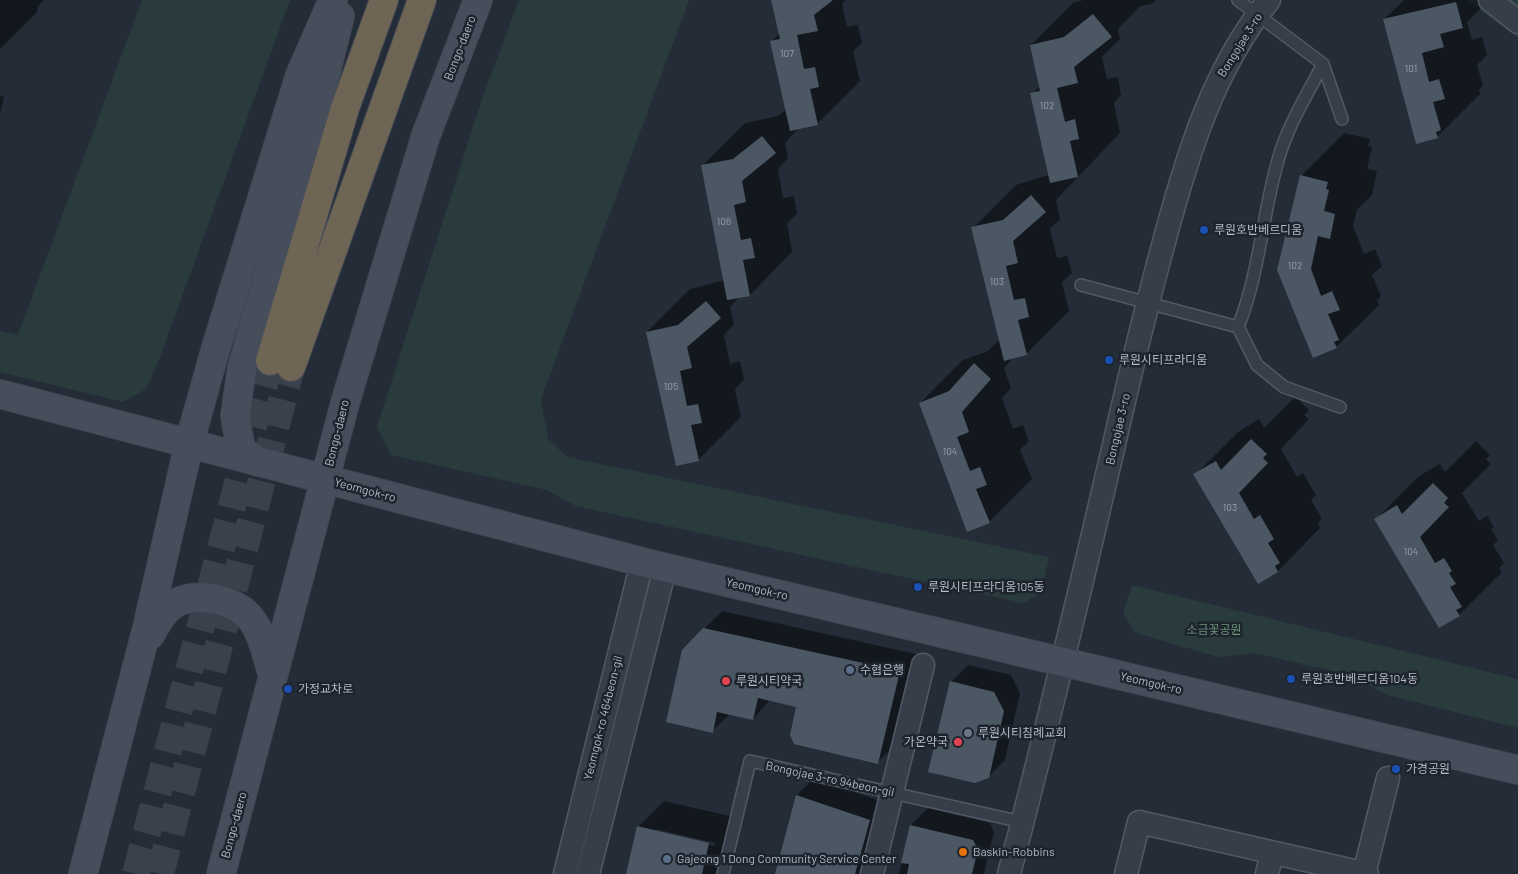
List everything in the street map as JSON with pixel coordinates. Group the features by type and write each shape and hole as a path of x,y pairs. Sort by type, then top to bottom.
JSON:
{"highway":[{"path":"380,0 345,108 281,364 392,83 422,0"},
{"path":"345,108 384,0"},
{"path":"392,83 430,0"}],"main road":[{"path":"83,874 140,654 189,444 215,351 300,76 333,0"},
{"path":"258,462 241,450 235,416 242,368 323,84 344,0"},
{"name":"Bongo-daero","path":"221,874 344,403 426,135 478,0"},
{"name":"Yeomgok-ro","path":"0,394 654,565 1518,770"},
{"path":"140,654 161,615 177,602 195,597 216,600 236,606 250,618 260,634 273,676"}],"street":[{"path":"1490,0 1518,22"},
{"name":"Bongojae 3-ro","path":"1009,874 1063,662 1147,302 1187,158 1203,112 1219,76 1263,8"},
{"name":"Yeomgok-ro 464beon-gil","path":"565,874 630,607 654,565"},
{"name":"Yeomgok-ro 464beon-gil","path":"588,874 654,611 654,565"},
{"path":"630,607 645,599 654,611"},
{"path":"872,874 923,665"},
{"path":"1126,874 1139,822 1270,863 1365,874 1388,778"}],"lane":[{"path":"1238,0 1263,8 1323,64 1342,119"},
{"path":"1323,64 1292,122 1277,164 1247,304 1238,327 1257,365 1284,386 1340,407"},
{"path":"1081,285 1238,327"},
{"name":"Bongojae 3-ro 94beon-gil","path":"724,874 750,761 1022,822"}],"green space":[{"path":"142,0 290,0 160,357 146,389 123,402 0,372 0,331 18,335"},
{"path":"519,0 689,0 541,399 548,439 567,457 1049,557 1041,593 1023,603 576,506 547,490 391,455 377,427 482,99"},
{"path":"1467,0 1518,0 1518,38"},
{"name":"소금꽃공원","path":"1132,585 1518,679 1518,728 1387,695 1351,675 1254,653 1218,657 1136,633 1123,614"}],"building":[{"path":"771,0 833,0 814,15 818,31 797,35 804,69 815,67 819,87 810,89 818,125 790,131 770,41 780,39"},
{"path":"1456,2 1463,28 1440,34 1444,47 1422,53 1429,82 1439,79 1445,99 1433,102 1441,130 1436,132 1438,138 1416,144 1383,19"},
{"path":"1093,14 1112,37 1074,67 1078,83 1057,88 1065,122 1075,119 1079,139 1070,141 1078,177 1050,183 1030,93 1040,91 1030,45 1064,37"},
{"path":"762,136 776,153 742,181 746,202 734,205 741,240 751,238 755,258 743,260 750,296 727,300 701,165 733,159"},
{"path":"1300,175 1328,182 1326,189 1329,190 1324,211 1335,214 1330,239 1318,236 1311,269 1321,296 1332,291 1340,310 1328,314 1339,340 1334,342 1337,348 1313,358 1277,270"},
{"path":"1031,195 1046,212 1013,241 1018,263 1006,266 1014,300 1025,298 1029,317 1018,320 1027,355 1004,361 971,227 1003,220"},
{"path":"706,301 721,318 687,347 692,368 680,371 687,406 698,404 702,423 691,425 699,461 676,466 646,332 678,325"},
{"path":"974,363 991,379 962,412 969,432 957,437 970,471 980,467 987,485 976,489 990,523 967,532 919,403 949,391"},
{"path":"1251,439 1267,454 1263,458 1268,463 1239,493 1254,519 1260,515 1274,539 1268,543 1280,563 1275,566 1278,572 1258,584 1193,474 1216,461 1221,470"},
{"path":"1433,483 1448,498 1444,503 1449,507 1420,537 1435,563 1444,558 1452,571 1449,573 1456,584 1450,587 1462,607 1456,610 1460,616 1439,628 1374,519 1397,505 1402,514"},
{"path":"703,628 900,671 878,764 794,744 790,735 796,707 758,698 753,720 717,712 713,733 666,722 682,650"},
{"path":"950,681 994,692 1004,711 989,778 975,783 928,772"},
{"path":"796,795 870,820 855,874 775,874"},
{"path":"910,825 973,840 978,849 972,874 907,874 909,864 901,863"},
{"name":"Gajeong 1 Dong Community Service Center","path":"637,826 709,843 702,874 626,874"}],"tunnel":[{"path":"136,874 270,361"},
{"path":"160,874 291,367"}],"place":[{"name":"루원호반베르디움","path":"1204,230"},
{"name":"루원시티프라디움","path":"1109,360"},
{"name":"루원시티프라디움105동","path":"918,587"},
{"name":"수협은행","path":"850,670"},
{"name":"루원호반베르디움104동","path":"1291,679"},
{"name":"루원시티약국","path":"726,681"},
{"name":"가정교차로","path":"288,689"},
{"name":"루원시티침례교회","path":"968,733"},
{"name":"가온약국","path":"958,742"},
{"name":"가경공원","path":"1396,769"},
{"name":"Baskin-Robbins","path":"963,852"},
{"name":"Gajeong 1 Dong Community Service Center","path":"667,859"}]}
